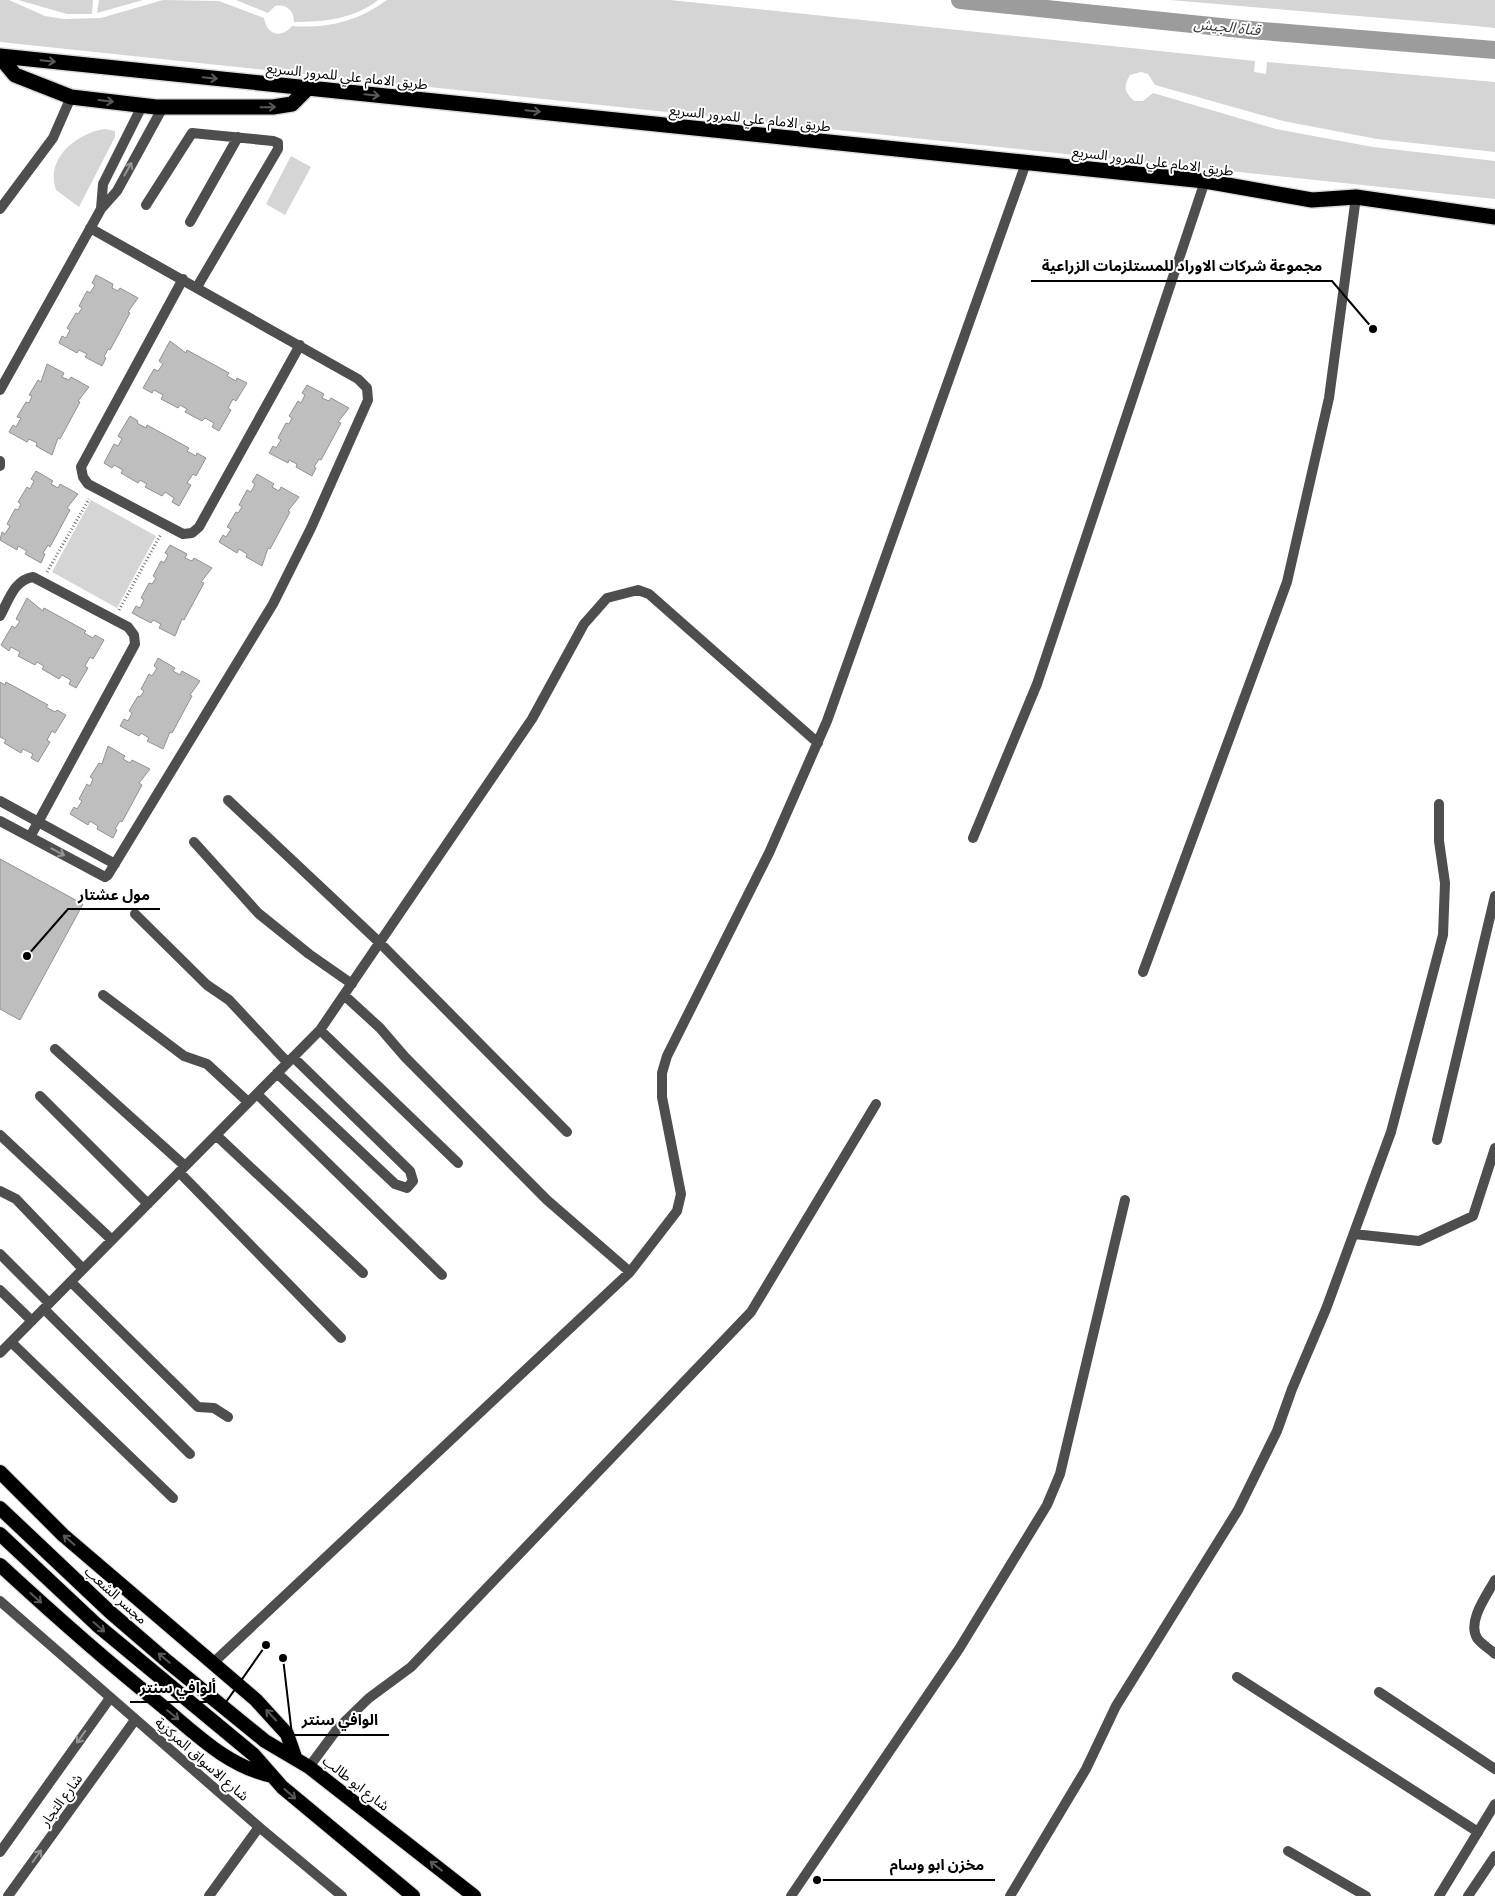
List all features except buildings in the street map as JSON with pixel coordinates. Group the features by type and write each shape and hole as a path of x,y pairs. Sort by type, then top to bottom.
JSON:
{"highway":[{"name":"طريق الامام علي للمرور السريع","path":"0,56 1205,182 1312,200 1356,197 1495,217"},
{"path":"0,56 16,75 71,97 142,106 273,107 292,104 308,88"},
{"path":"0,1472 63,1534 214,1662 275,1720 287,1734 295,1757"},
{"name":"مجسر الشعب","path":"0,1508 110,1612 216,1700"},
{"path":"0,1534 98,1625 202,1714 254,1755 272,1776 413,1896"},
{"path":"0,1565 95,1651 223,1756 253,1772 272,1776"},
{"name":"شارع ابو طالب","path":"216,1700 265,1741 309,1767 474,1896"}],"street":[{"path":"0,210 53,138 71,97"},
{"path":"101,209 103,184 142,106"},
{"path":"0,390 90,228 101,209 116,191 163,107"},
{"path":"146,205 189,135 198,132 273,141 279,146 197,287"},
{"path":"190,222 238,137"},
{"path":"214,1662 630,1272 678,1211 680,1194 662,1097 662,1073 667,1056 769,853 818,743 1026,163"},
{"path":"973,838 1037,684 1205,182"},
{"path":"1143,972 1287,582 1329,398 1356,197"},
{"path":"0,821 105,877 115,864 273,604 311,528 369,394 363,382 90,228"},
{"path":"183,279 81,467 83,477 88,484 183,534 192,533 199,527 300,345"},
{"path":"0,461 0,466"},
{"path":"0,616 18,584 25,578 34,577 128,628 134,635 135,644 30,837"},
{"path":"0,1353 320,1030 532,719 584,624 607,598 638,590 649,594 818,743"},
{"path":"228,800 380,944 568,1132"},
{"path":"0,801 115,864"},
{"path":"1010,1896 1086,1768 1116,1706 1238,1510 1277,1431 1354,1234 1391,1132 1443,935 1444,883 1439,841 1439,804"},
{"path":"194,842 258,912 309,954 352,984"},
{"path":"1437,1140 1495,896"},
{"path":"135,914 207,985 229,1000 290,1060 410,1171 414,1181 407,1188 395,1184 277,1073"},
{"path":"103,995 184,1056 207,1064 248,1102"},
{"path":"344,995 380,1028 405,1057 547,1200 630,1272"},
{"path":"320,1030 458,1163"},
{"path":"55,1049 182,1169 341,1338"},
{"path":"256,1094 442,1275"},
{"path":"40,1096 148,1204"},
{"path":"309,1767 338,1728 369,1698 411,1667 751,1312 876,1104"},
{"path":"0,1135 112,1240"},
{"path":"216,1135 363,1273"},
{"path":"1354,1234 1419,1241 1473,1216 1495,1148"},
{"path":"0,1191 16,1199 83,1269"},
{"path":"792,1896 959,1649 1047,1505 1060,1474 1125,1200"},
{"path":"0,1254 47,1306 190,1454"},
{"path":"71,1282 198,1407 214,1408 228,1417"},
{"path":"0,1290 32,1320"},
{"path":"11,1342 173,1498"},
{"path":"1495,1580 1476,1617 1474,1628 1478,1638 1495,1654"},
{"name":"شارع الاسواق المركزية","path":"0,1602 259,1827 342,1896"},
{"path":"1237,1677 1478,1832"},
{"path":"1379,1692 1495,1769"},
{"name":"شارع التجار","path":"0,1852 110,1698"},
{"name":"شارع التجار","path":"8,1896 135,1720"},
{"path":"1439,1896 1495,1804"},
{"path":"209,1896 259,1827"},
{"path":"1288,1851 1366,1896"},
{"path":"1468,1896 1495,1856"}],"path":[{"path":"42,581 96,488"},
{"path":"114,620 166,525"}],"shaded area":[{"path":"0,0 9,0 45,16 64,19 101,18 163,0 219,1 264,18 268,28 279,34 292,26 318,26 342,22 365,13 387,0 670,0 1255,61 1254,72 1266,74 1267,62 1495,82 1495,152 1377,139 1283,121 1155,85 1148,74 1141,72 1130,75 1126,83 1126,92 1134,101 1143,101 1153,93 1276,129 1373,147 1495,161 1495,199 0,42"},
{"path":"18,0 93,0 92,14 67,14"},
{"path":"99,0 143,0 97,13"},
{"path":"236,0 378,0 359,11 338,18 294,22 293,14 286,7 275,6 268,13"},
{"path":"1170,0 1495,0 1495,28 1465,25"},
{"path":"105,129 115,131 115,137 79,207 56,190 55,168 59,158 74,142 94,131"},
{"path":"291,156 311,167 285,215 266,204"},
{"path":"91,500 156,536 117,608 52,572"}],"waterway":[{"name":"قناة الجيش","path":"960,0 1250,30 1495,50"}],"place":[{"name":"مجموعة شركات الاوراد للمستلزمات الزراعية","path":"1373,329"},
{"name":"مول عشتار","path":"27,956"},
{"name":"ألوافي سنتر","path":"266,1645"},
{"name":"الوافي سنتر","path":"283,1658"},
{"name":"مخزن ابو وسام","path":"817,1880"}]}
